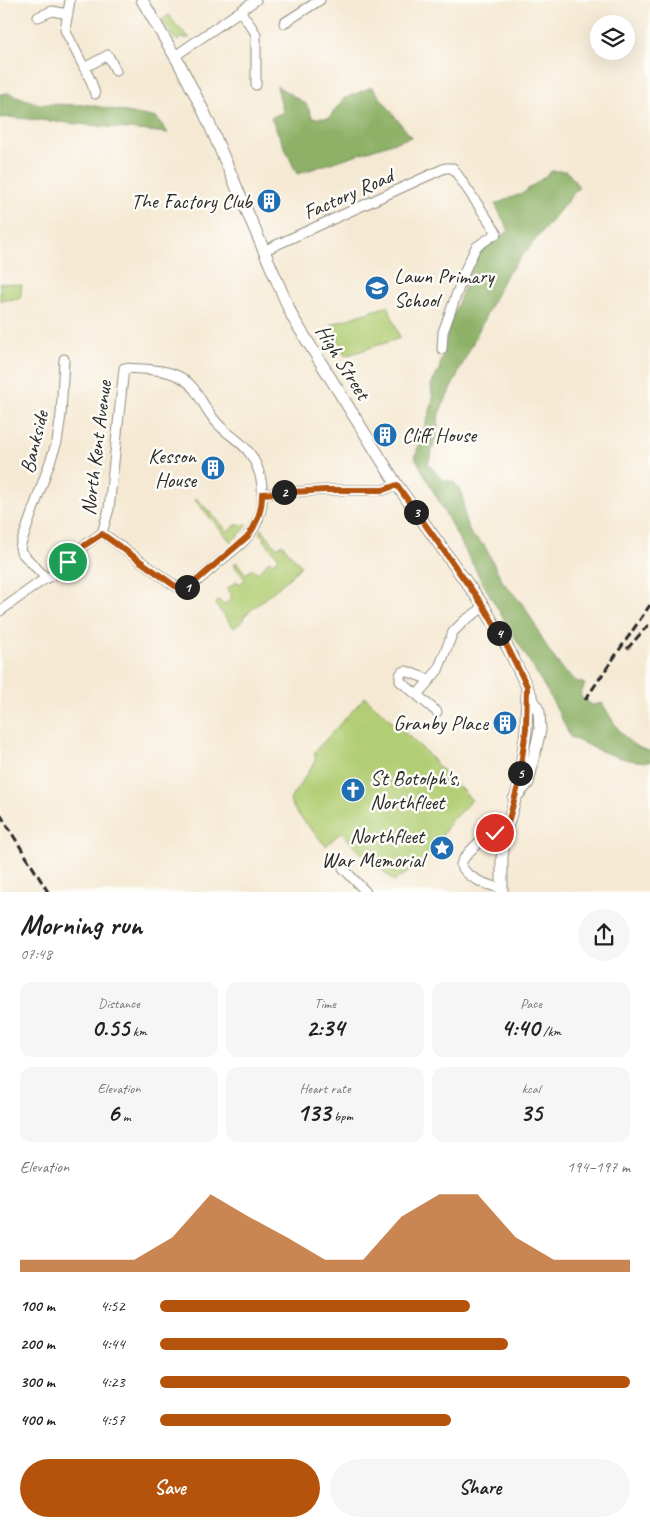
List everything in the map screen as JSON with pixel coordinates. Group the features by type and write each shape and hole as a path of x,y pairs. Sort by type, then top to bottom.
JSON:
{"main road":[{"name":"High Street","path":"142,0 214,133 263,251 296,323 397,485 484,607 527,686 526,729 518,786 505,834 502,858 502,890"},
{"path":"514,799 528,783 540,730 539,712 527,686"}],"street":[{"path":"70,0 65,30 95,94"},
{"path":"174,56 256,0"},
{"path":"284,23 320,0"},
{"path":"38,17 52,11 68,14"},
{"path":"240,11 254,29 256,35 256,85"},
{"path":"84,68 108,55 116,71"},
{"name":"Factory Road","path":"263,251 452,167 497,233 476,247 466,268 443,332 442,349"},
{"name":"Bankside","path":"46,578 21,552 20,547 57,442 61,415 64,359"},
{"name":"North Kent Avenue","path":"102,534 108,509 124,368 168,372 179,376 189,383 215,420 250,453 258,470 262,494"},
{"path":"0,611 56,573 85,545 102,534 175,586 187,588 248,536 254,528 261,510 262,494 325,490 383,490 397,485"},
{"path":"417,695 438,670 447,643 453,632 464,620 484,607"},
{"path":"430,680 406,671 400,675 400,681 437,712"},
{"path":"502,890 470,875 463,870 461,864 467,854 489,836 496,832 505,834"},
{"path":"343,868 366,892"}],"green space":[{"path":"169,15 176,25 190,38 179,38 178,41 173,37 162,20"},
{"path":"277,86 306,104 313,118 329,118 343,99 372,87 411,137 297,174 271,118 283,112"},
{"path":"9,93 38,104 90,105 157,118 168,133 8,117 0,118 0,94"},
{"path":"552,171 567,171 579,187 504,278 439,413 437,434 428,464 443,480 454,482 463,495 465,520 471,535 484,545 503,582 525,607 549,651 564,671 576,681 585,684 580,696 592,705 602,703 621,733 627,739 641,749 650,751 650,762 619,757 570,737 548,692 482,581 415,457 433,401 431,385 439,370 450,324 474,262 480,251 509,231 495,204 523,193"},
{"path":"0,283 22,285 20,299 0,300"},
{"path":"388,306 400,338 345,356 332,324"},
{"path":"196,498 228,531 236,525 248,524 231,542 194,499"},
{"path":"262,529 277,548 282,544 301,566 243,617 245,619 234,628 215,604 219,600 224,605 232,598 227,589 237,581 240,584 245,579 234,565 236,562 246,574 253,568 258,573 270,560 273,563 279,558 263,539 264,537 260,533"},
{"path":"365,697 425,751 472,800 451,821 427,860 394,881 369,858 367,859 341,832 326,846 296,812 290,801 315,762 315,751"}],"railway":[{"path":"585,700 650,605"},
{"path":"627,649 650,623"},
{"path":"0,814 48,892"}],"place":[{"name":"The Factory Club","path":"269,201"},
{"name":"Lawn Primary School","path":"377,288"},
{"name":"Cliff House","path":"385,435"},
{"name":"Kesson House","path":"213,468"},
{"name":"Granby Place","path":"505,723"},
{"name":"St Botolph's, Northfleet","path":"353,790"},
{"name":"Northfleet War Memorial","path":"442,848"}],"route":[{"path":"68,562 88,542 102,534 175,586 187,588 248,536 254,528 261,510 262,494 325,490 383,490 397,485 484,607 527,686 526,729 518,786 505,834 495,833"}]}
